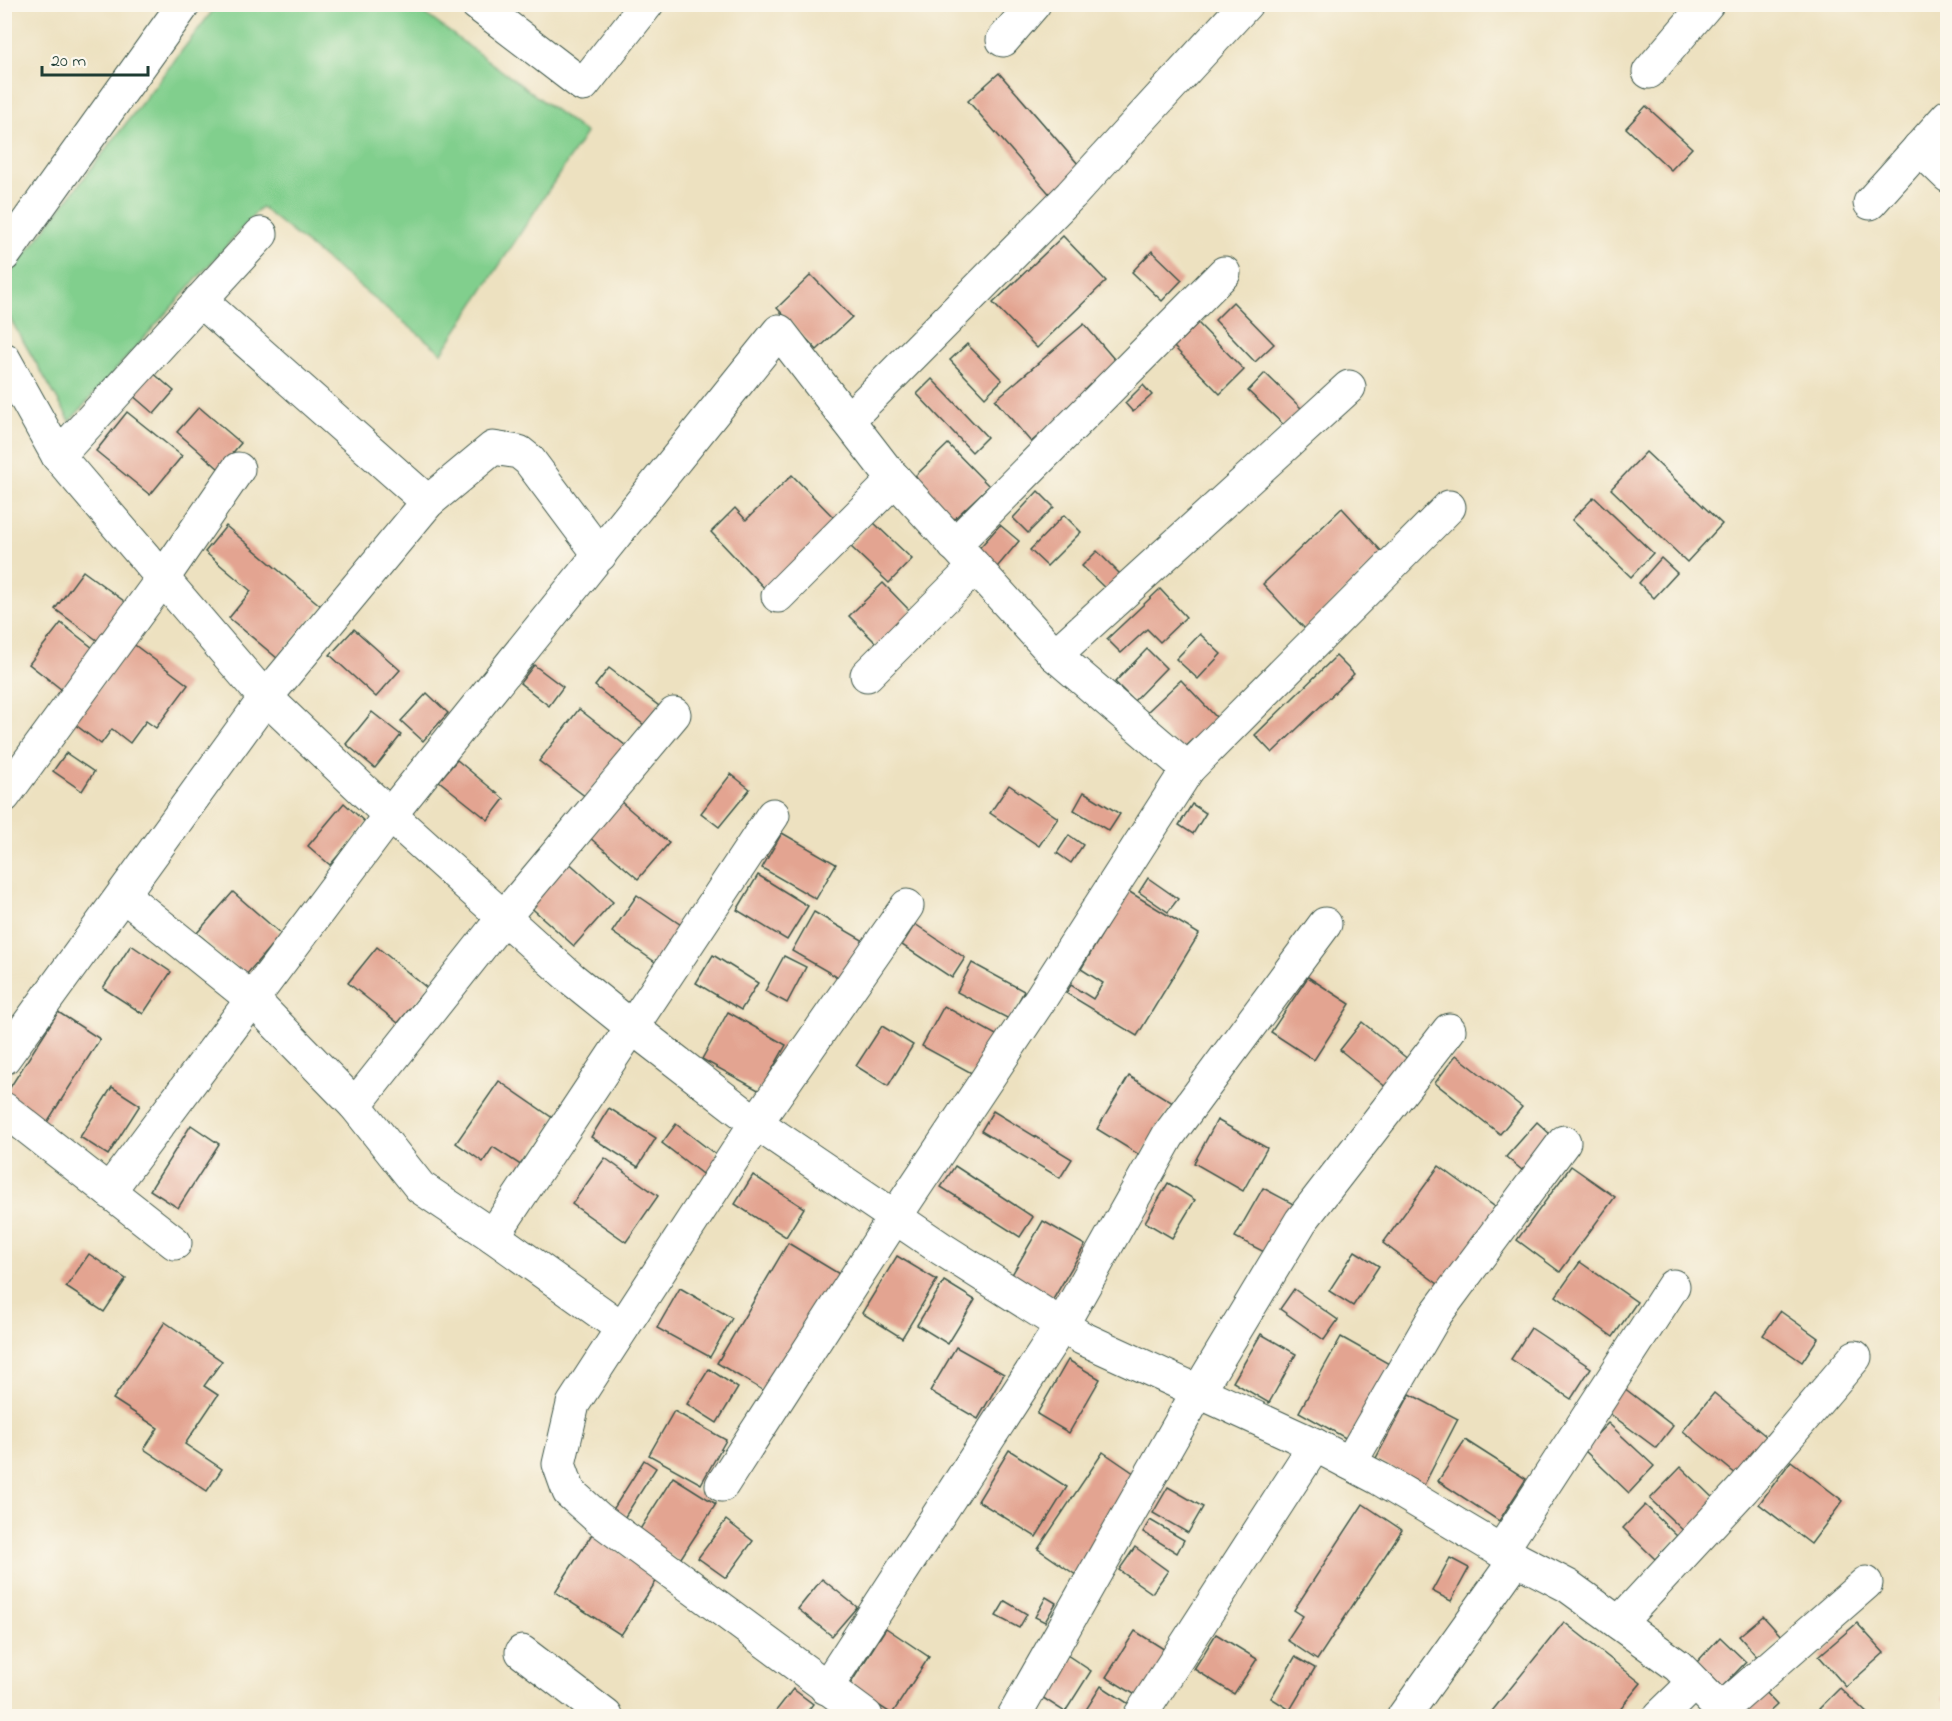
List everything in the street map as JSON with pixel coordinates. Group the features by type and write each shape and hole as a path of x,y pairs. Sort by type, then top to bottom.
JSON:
{"street":[{"path":"4,255 184,4"},
{"path":"477,4 583,86 647,4"},
{"path":"1003,40 1034,4"},
{"path":"1649,72 1707,4"},
{"path":"848,420 1071,195 1236,8"},
{"path":"1870,203 1947,116"},
{"path":"1919,148 1947,176"},
{"path":"58,456 261,234"},
{"path":"867,675 964,556 1224,273"},
{"path":"200,300 428,502"},
{"path":"109,1191 390,815 779,331 896,479 1055,655 1188,769"},
{"path":"4,359 58,456 266,697 390,815 572,979 756,1124 896,1217 1082,1338 1315,1445 1380,1479 1509,1555 1568,1586 1678,1666 1724,1713 1866,1583"},
{"path":"1055,655 1349,387"},
{"path":"4,1058 266,697 428,502 493,448 519,452 529,460 600,555"},
{"path":"4,796 163,578 238,470"},
{"path":"778,596 896,479"},
{"path":"722,1485 1188,769 1449,507"},
{"path":"355,1105 504,917 674,714"},
{"path":"493,1236 773,815"},
{"path":"123,895 253,1000 355,1105 420,1187 622,1328"},
{"path":"866,1716 598,1518 569,1492 559,1464 573,1404 756,1124 907,906"},
{"path":"826,1688 1062,1325 1168,1136 1325,924"},
{"path":"1014,1716 1198,1392 1301,1221 1449,1030"},
{"path":"4,1109 175,1243"},
{"path":"1350,1463 1436,1314 1564,1142"},
{"path":"1404,1716 1509,1555 1673,1286"},
{"path":"1619,1623 1743,1489 1855,1357"},
{"path":"1140,1716 1315,1445"},
{"path":"522,1652 606,1716"},
{"path":"1660,1716 1694,1683"}],"green space":[{"path":"217,5 413,5 586,133 442,353 261,207 70,421 5,310 4,282"}],"building":[{"path":"999,73 1085,172 1054,199 968,101"},
{"path":"1646,106 1692,148 1671,170 1626,128"},
{"path":"1063,236 1106,281 1037,348 993,303"},
{"path":"1152,251 1182,280 1162,301 1132,272"},
{"path":"811,275 852,317 817,350 777,308"},
{"path":"1233,302 1274,344 1255,362 1215,320"},
{"path":"1198,323 1244,370 1220,394 1174,347"},
{"path":"1084,324 1120,366 1031,442 995,400"},
{"path":"967,344 1002,380 985,397 950,360"},
{"path":"151,371 174,391 154,414 131,394"},
{"path":"1265,373 1303,410 1286,427 1248,391"},
{"path":"932,379 987,437 972,452 917,394"},
{"path":"1143,385 1152,395 1133,412 1125,403"},
{"path":"199,407 241,443 219,469 177,432"},
{"path":"127,412 182,456 150,495 96,451"},
{"path":"948,444 989,486 951,522 911,480"},
{"path":"1646,452 1722,524 1687,562 1611,489"},
{"path":"792,475 839,523 768,592 711,532 735,508 746,520"},
{"path":"1038,491 1054,507 1028,533 1013,518"},
{"path":"1594,497 1653,553 1631,577 1572,520"},
{"path":"1342,508 1384,554 1305,629 1263,584"},
{"path":"1064,515 1081,532 1047,566 1030,550"},
{"path":"873,522 912,559 889,583 850,546"},
{"path":"1000,525 1019,541 993,572 974,554"},
{"path":"226,526 321,606 277,658 229,618 251,591 205,552"},
{"path":"1097,551 1124,578 1110,593 1082,566"},
{"path":"1661,558 1677,573 1654,598 1639,583"},
{"path":"83,571 132,607 105,646 55,609"},
{"path":"883,583 913,614 879,646 849,616"},
{"path":"1160,589 1186,617 1160,642 1147,629 1121,653 1107,639"},
{"path":"61,623 98,652 66,693 29,664"},
{"path":"354,629 400,670 376,697 330,655"},
{"path":"1200,634 1221,654 1198,679 1176,659"},
{"path":"132,643 188,685 156,728 146,721 130,743 112,729 101,744 73,723"},
{"path":"1147,649 1166,668 1134,701 1115,682"},
{"path":"1336,656 1354,674 1272,753 1255,735"},
{"path":"534,665 563,687 549,706 520,683"},
{"path":"609,668 659,706 644,725 595,686"},
{"path":"1181,680 1217,718 1182,750 1147,712"},
{"path":"427,693 448,713 423,741 401,721"},
{"path":"579,709 626,746 586,797 539,761"},
{"path":"372,712 401,735 375,768 346,744"},
{"path":"66,753 94,772 82,791 53,771"},
{"path":"457,760 504,799 488,820 439,781"},
{"path":"731,774 750,789 719,827 701,813"},
{"path":"1009,785 1058,818 1039,846 990,813"},
{"path":"1084,792 1120,814 1109,831 1074,810"},
{"path":"620,801 669,843 638,879 589,837"},
{"path":"344,803 366,823 330,865 308,846"},
{"path":"1192,804 1206,813 1193,834 1179,825"},
{"path":"782,833 836,864 816,899 762,868"},
{"path":"1069,835 1083,845 1071,863 1057,853"},
{"path":"565,859 613,902 574,946 526,903"},
{"path":"758,875 808,906 787,940 737,910"},
{"path":"1148,878 1178,899 1168,912 1139,892"},
{"path":"1128,891 1199,934 1137,1036 1066,993 1071,985 1093,999 1103,983 1081,969"},
{"path":"233,892 281,934 246,975 197,933"},
{"path":"637,895 684,927 658,964 612,932"},
{"path":"814,912 864,941 842,980 792,951"},
{"path":"915,924 965,958 952,978 902,945"},
{"path":"131,945 171,972 143,1014 103,988"},
{"path":"377,947 427,988 398,1023 348,983"},
{"path":"713,955 758,983 741,1010 696,983"},
{"path":"784,956 806,967 787,1003 765,991"},
{"path":"972,963 1024,991 1009,1019 957,992"},
{"path":"1308,977 1350,1004 1314,1060 1271,1032"},
{"path":"944,1006 998,1036 977,1076 922,1046"},
{"path":"58,1012 100,1039 46,1124 4,1097"},
{"path":"728,1012 786,1045 760,1091 702,1059"},
{"path":"1362,1022 1409,1060 1387,1088 1340,1050"},
{"path":"882,1026 913,1045 888,1086 856,1066"},
{"path":"1456,1055 1522,1107 1500,1134 1435,1083"},
{"path":"1129,1076 1173,1103 1141,1156 1097,1129"},
{"path":"499,1081 554,1119 522,1166 493,1147 483,1162 456,1143"},
{"path":"112,1087 140,1105 108,1155 80,1137"},
{"path":"609,1108 656,1138 638,1167 591,1137"},
{"path":"993,1111 1072,1159 1060,1178 981,1131"},
{"path":"1217,1120 1267,1148 1243,1191 1194,1163"},
{"path":"1537,1122 1552,1136 1522,1170 1506,1157"},
{"path":"676,1124 724,1161 710,1180 662,1143"},
{"path":"191,1125 219,1144 178,1208 150,1190"},
{"path":"605,1158 658,1196 626,1242 572,1204"},
{"path":"955,1166 1033,1217 1020,1237 941,1187"},
{"path":"1439,1166 1498,1209 1442,1287 1383,1243"},
{"path":"1571,1166 1615,1197 1560,1272 1517,1240"},
{"path":"753,1175 804,1208 786,1237 735,1204"},
{"path":"1168,1183 1195,1200 1172,1238 1145,1222"},
{"path":"1263,1188 1297,1206 1270,1255 1235,1237"},
{"path":"1043,1221 1085,1245 1051,1303 1010,1278"},
{"path":"788,1243 841,1275 769,1394 717,1363"},
{"path":"1355,1251 1379,1266 1353,1306 1329,1291"},
{"path":"89,1254 126,1279 104,1312 66,1287"},
{"path":"897,1256 937,1280 902,1338 862,1313"},
{"path":"1580,1262 1637,1302 1613,1337 1556,1296"},
{"path":"944,1281 975,1300 948,1344 917,1325"},
{"path":"680,1288 732,1318 710,1357 657,1328"},
{"path":"1294,1289 1338,1320 1324,1340 1280,1309"},
{"path":"1780,1311 1818,1338 1802,1362 1763,1335"},
{"path":"165,1322 222,1361 204,1386 218,1395 185,1444 222,1469 207,1491 144,1449 158,1428 113,1399"},
{"path":"1531,1328 1591,1368 1571,1399 1511,1359"},
{"path":"1261,1334 1296,1354 1269,1403 1233,1382"},
{"path":"1341,1337 1391,1365 1349,1440 1299,1412"},
{"path":"956,1347 1004,1374 978,1419 930,1391"},
{"path":"1068,1360 1100,1379 1069,1433 1037,1414"},
{"path":"709,1369 738,1388 717,1423 687,1404"},
{"path":"1619,1384 1673,1426 1656,1448 1601,1407"},
{"path":"1714,1393 1767,1437 1737,1475 1683,1431"},
{"path":"1410,1394 1458,1419 1424,1485 1375,1460"},
{"path":"674,1411 726,1440 701,1484 649,1455"},
{"path":"1608,1423 1654,1466 1629,1493 1583,1449"},
{"path":"1465,1440 1526,1479 1499,1521 1438,1481"},
{"path":"1009,1450 1067,1487 1036,1537 978,1501"},
{"path":"1103,1452 1141,1478 1076,1575 1038,1549"},
{"path":"644,1460 656,1468 621,1523 609,1516"},
{"path":"1791,1461 1843,1501 1811,1544 1759,1504"},
{"path":"1681,1467 1719,1504 1689,1536 1650,1499"},
{"path":"673,1477 716,1504 679,1561 637,1534"},
{"path":"1168,1487 1203,1507 1188,1533 1153,1513"},
{"path":"1363,1504 1402,1530 1317,1660 1287,1640 1303,1616 1294,1610"},
{"path":"1645,1505 1677,1536 1655,1559 1623,1528"},
{"path":"726,1520 753,1541 726,1578 698,1558"},
{"path":"1150,1520 1184,1540 1177,1553 1143,1532"},
{"path":"592,1534 659,1577 621,1635 555,1592"},
{"path":"1135,1547 1168,1571 1152,1593 1119,1570"},
{"path":"1450,1558 1469,1568 1451,1601 1432,1591"},
{"path":"822,1579 857,1607 832,1636 798,1609"},
{"path":"1046,1597 1056,1603 1045,1622 1035,1617"},
{"path":"1005,1601 1027,1614 1019,1628 996,1616"},
{"path":"1763,1616 1782,1637 1758,1658 1739,1636"},
{"path":"1564,1622 1641,1683 1614,1716 1488,1716"},
{"path":"1857,1623 1884,1653 1846,1687 1819,1656"},
{"path":"886,1628 929,1657 892,1714 849,1686"},
{"path":"1135,1631 1170,1653 1142,1699 1106,1677"},
{"path":"1216,1634 1257,1659 1234,1694 1194,1669"},
{"path":"1720,1637 1746,1662 1722,1687 1697,1662"},
{"path":"1064,1653 1091,1671 1065,1712 1037,1694"},
{"path":"1295,1657 1315,1668 1290,1710 1271,1698"},
{"path":"1101,1686 1129,1704 1121,1716 1082,1716"},
{"path":"1760,1687 1777,1705 1765,1716 1746,1716 1738,1709"},
{"path":"1840,1688 1870,1716 1827,1716 1819,1709"},
{"path":"793,1689 813,1704 804,1716 772,1716"},
{"path":"1948,1693 1948,1704 1942,1699"}]}
